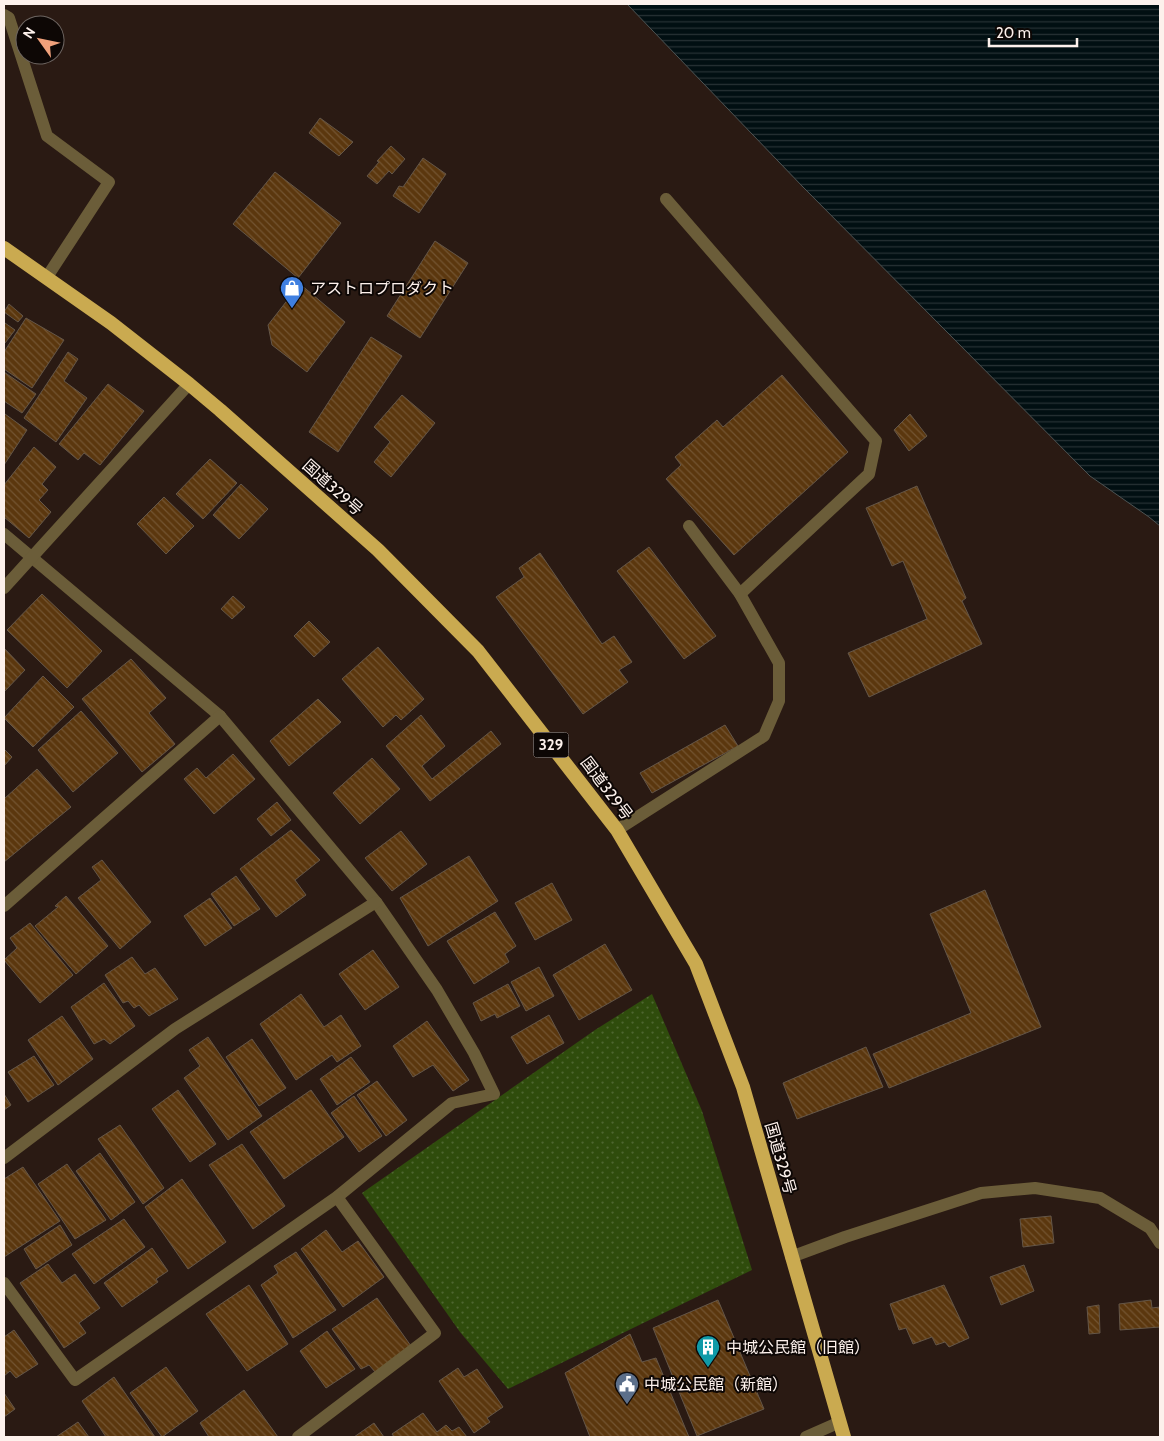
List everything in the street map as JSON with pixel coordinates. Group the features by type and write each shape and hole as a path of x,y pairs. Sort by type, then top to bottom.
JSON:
{"highway":[{"name":"国道329号","path":"4,248 111,323 189,384 378,550 478,651 617,830 696,964 742,1087 844,1437"}],"street":[{"path":"4,15 9,18 47,136 109,182 47,277"},
{"path":"666,199 876,441 870,474 740,594"},
{"path":"4,588 189,384"},
{"path":"617,830 764,736 779,701 779,663 740,594 689,526"},
{"path":"4,534 220,716 376,902 437,990 474,1053 494,1094 452,1103 337,1197 75,1380 4,1283"},
{"path":"4,906 220,716"},
{"path":"4,1158 175,1029 376,902"},
{"path":"791,1257 845,1237 981,1193 1034,1188 1100,1198 1150,1228 1160,1243"},
{"path":"298,1437 435,1333 337,1197"},
{"path":"806,1437 840,1422"}],"green space":[{"path":"652,994 702,1111 752,1270 508,1389 460,1332 362,1193 595,1030"}],"shaded area":[{"path":"627,4 1160,4 1160,526 1090,476 803,187"}],"building":[{"path":"320,118 353,142 339,156 309,133"},
{"path":"391,146 405,159 392,174 389,171 377,184 367,176 379,162 377,161"},
{"path":"423,158 446,174 419,213 393,196 399,186 403,187"},
{"path":"275,172 341,223 298,278 233,224"},
{"path":"435,241 468,263 420,338 387,316"},
{"path":"300,284 345,322 307,372 272,345 268,325"},
{"path":"9,304 23,316 18,322 4,312"},
{"path":"26,318 64,340 32,388 4,369 4,352"},
{"path":"5,323 15,330 5,343 4,326"},
{"path":"371,337 402,356 338,452 309,432"},
{"path":"68,352 78,359 64,381 87,398 56,442 24,418"},
{"path":"4,372 36,394 22,413 4,401"},
{"path":"782,375 848,452 734,555 666,479 681,465 675,457 717,420 723,427"},
{"path":"108,384 144,411 100,465 84,453 78,460 59,444"},
{"path":"402,395 435,423 391,477 374,462 390,442 374,427"},
{"path":"910,414 927,436 909,451 894,430"},
{"path":"4,415 27,430 4,465"},
{"path":"34,447 56,467 42,484 48,490 39,500 51,512 29,538 4,517 4,485"},
{"path":"210,459 237,483 203,519 176,494"},
{"path":"241,484 268,509 239,539 213,515"},
{"path":"917,486 966,598 962,601 982,644 869,697 848,653 927,619 903,561 892,566 866,508"},
{"path":"164,497 194,526 166,554 137,524"},
{"path":"649,547 716,636 684,659 617,571"},
{"path":"540,553 602,644 614,636 632,662 619,670 628,682 583,714 496,597 524,577 519,568"},
{"path":"42,594 102,651 67,688 7,630"},
{"path":"233,596 245,607 232,619 221,609"},
{"path":"309,621 330,642 314,657 294,636"},
{"path":"378,647 424,699 401,720 396,715 383,727 342,679"},
{"path":"4,648 25,670 4,692"},
{"path":"131,659 166,698 149,713 175,744 142,772 82,699"},
{"path":"43,676 74,707 33,747 4,718"},
{"path":"318,699 341,722 289,766 270,741"},
{"path":"81,711 118,753 73,792 38,750"},
{"path":"421,715 445,746 422,766 432,779 491,731 501,744 430,801 386,746"},
{"path":"725,725 738,746 652,793 640,773"},
{"path":"4,749 12,757 4,766"},
{"path":"233,754 255,779 214,814 184,779 197,768 206,778"},
{"path":"372,758 400,789 360,824 333,793"},
{"path":"37,769 71,807 4,862 4,799"},
{"path":"277,802 291,820 271,836 257,819"},
{"path":"291,830 320,860 295,880 306,895 276,917 240,869"},
{"path":"401,831 427,864 392,891 365,858"},
{"path":"469,856 498,901 428,946 400,898"},
{"path":"102,860 151,922 120,949 78,898 101,880 92,867"},
{"path":"236,876 260,909 234,926 211,894"},
{"path":"552,883 572,920 535,940 515,903"},
{"path":"985,890 1041,1027 889,1088 873,1054 971,1013 930,914"},
{"path":"66,896 108,946 76,974 35,926 58,907 55,906"},
{"path":"210,898 232,928 205,946 184,916"},
{"path":"495,912 516,946 505,954 509,962 474,984 447,941"},
{"path":"30,923 73,975 40,1003 4,960 17,948 10,938"},
{"path":"605,944 632,990 579,1020 553,975"},
{"path":"373,950 399,987 365,1010 339,974"},
{"path":"132,957 145,974 155,968 178,999 149,1016 139,1005 134,1008 128,1001 123,1003 105,975"},
{"path":"539,967 554,996 526,1011 511,982"},
{"path":"104,983 135,1026 110,1044 104,1039 94,1044 71,1007"},
{"path":"508,984 520,1006 497,1018 495,1014 481,1021 473,1003"},
{"path":"301,994 324,1027 341,1015 361,1046 337,1062 332,1055 296,1080 260,1024"},
{"path":"549,1015 564,1043 527,1064 511,1037"},
{"path":"62,1016 93,1059 58,1085 28,1040"},
{"path":"427,1021 469,1080 453,1091 433,1065 413,1077 393,1046"},
{"path":"208,1037 262,1116 228,1140 184,1078 200,1066 189,1050"},
{"path":"252,1039 286,1088 259,1106 226,1057"},
{"path":"866,1047 883,1087 797,1119 783,1083"},
{"path":"34,1056 54,1085 28,1102 8,1072"},
{"path":"351,1057 370,1082 337,1105 320,1079"},
{"path":"377,1081 407,1120 386,1136 357,1095"},
{"path":"178,1090 216,1144 190,1162 152,1109"},
{"path":"311,1090 344,1137 284,1179 250,1132"},
{"path":"4,1094 11,1105 4,1110"},
{"path":"354,1096 382,1136 359,1152 331,1113"},
{"path":"120,1125 164,1188 143,1204 98,1139"},
{"path":"242,1144 285,1206 253,1229 209,1165"},
{"path":"100,1153 135,1202 111,1220 76,1171"},
{"path":"67,1164 106,1220 75,1239 38,1184"},
{"path":"23,1167 60,1221 4,1257 4,1179"},
{"path":"182,1179 226,1242 188,1269 145,1207"},
{"path":"1051,1216 1054,1243 1023,1247 1020,1219"},
{"path":"124,1219 145,1247 94,1284 72,1254"},
{"path":"60,1225 72,1245 36,1269 24,1249"},
{"path":"326,1230 342,1252 358,1241 384,1277 343,1307 301,1249"},
{"path":"152,1248 168,1271 156,1279 158,1282 122,1307 104,1283"},
{"path":"296,1252 336,1310 293,1338 261,1285 278,1273 274,1266"},
{"path":"48,1264 62,1283 75,1274 100,1308 79,1323 86,1333 64,1348 20,1283"},
{"path":"1024,1265 1034,1291 1001,1305 990,1277"},
{"path":"249,1285 288,1344 247,1371 206,1314"},
{"path":"944,1285 969,1338 949,1347 945,1342 936,1345 932,1337 913,1344 906,1328 899,1330 890,1304"},
{"path":"377,1298 411,1346 376,1373 369,1365 361,1369 332,1329"},
{"name":"中城公民館（旧館）","path":"718,1300 764,1409 697,1436 653,1328"},
{"path":"1151,1300 1152,1308 1160,1307 1160,1327 1120,1330 1119,1304"},
{"path":"1099,1305 1100,1333 1089,1334 1087,1307"},
{"path":"14,1330 38,1364 16,1378 10,1371 4,1376 4,1337"},
{"path":"327,1331 355,1369 326,1388 300,1351"},
{"name":"中城公民館（新館）","path":"630,1334 642,1362 656,1358 689,1437 590,1437 565,1373"},
{"path":"166,1367 198,1411 162,1437 130,1393"},
{"path":"458,1368 464,1377 477,1369 503,1407 487,1418 490,1422 474,1433 439,1381"},
{"path":"114,1377 155,1437 106,1437 82,1401"},
{"path":"244,1390 278,1437 209,1437 200,1423"},
{"path":"4,1393 15,1409 4,1417"},
{"path":"423,1413 437,1432 446,1425 452,1431 459,1427 467,1437 394,1437 392,1434"},
{"path":"78,1422 89,1437 56,1437"},
{"path":"374,1423 384,1437 354,1437"}],"place":[{"name":"アストロプロダクト","path":"292,309"},
{"name":"中城公民館（旧館）","path":"708,1368"},
{"name":"中城公民館（新館）","path":"627,1405"}]}
